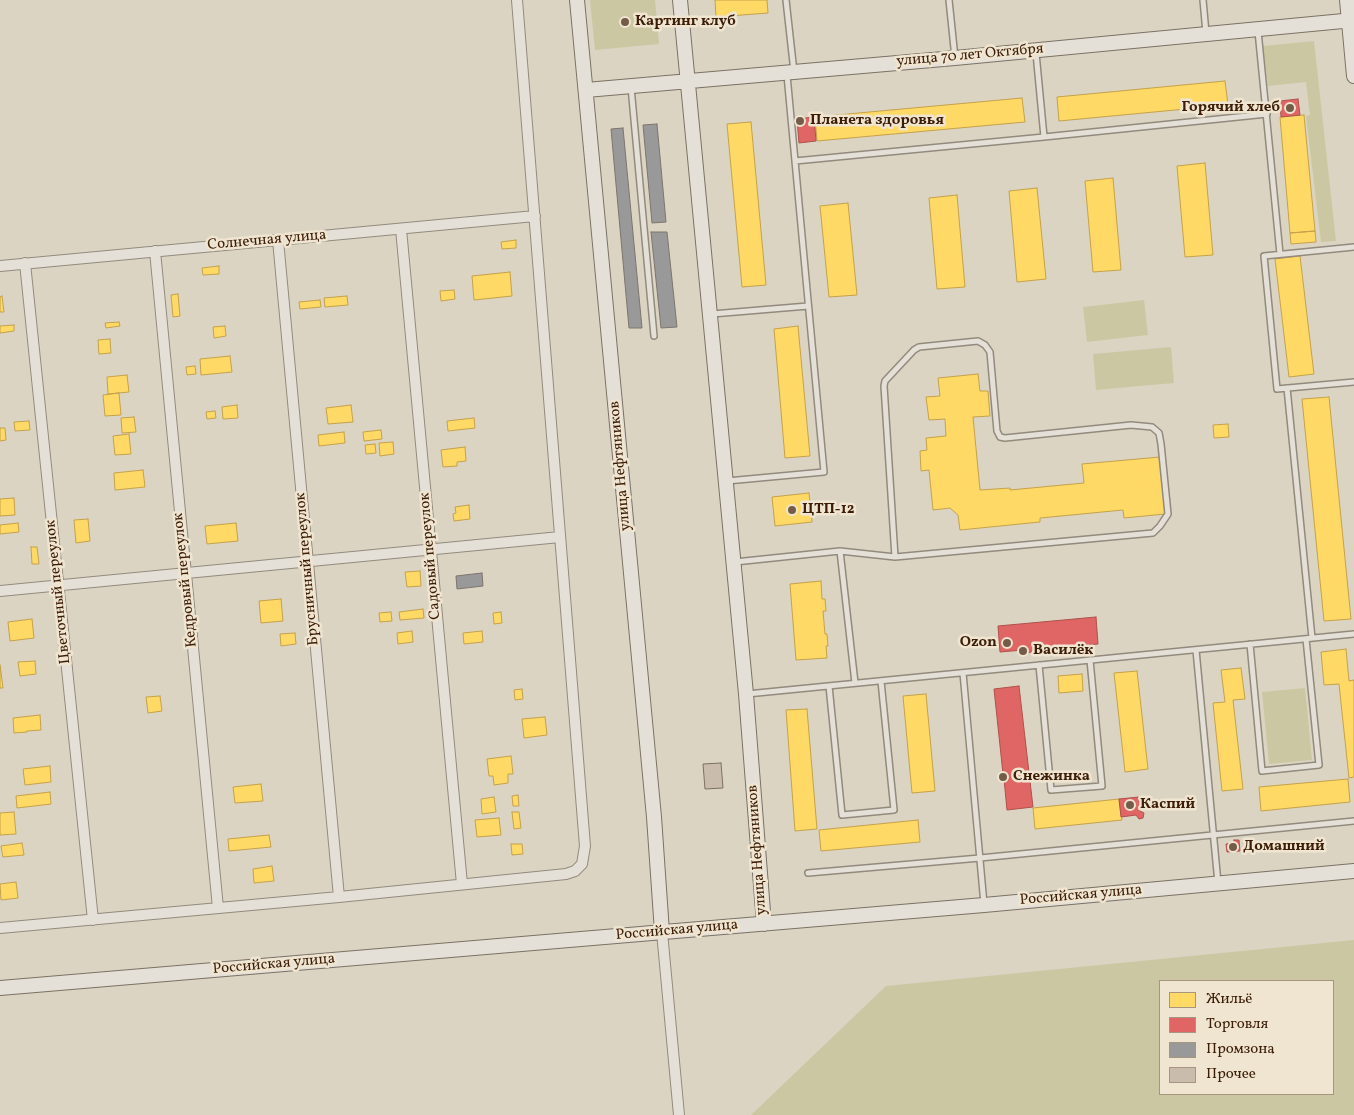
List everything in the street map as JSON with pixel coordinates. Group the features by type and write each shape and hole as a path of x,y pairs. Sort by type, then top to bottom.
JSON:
{"main road":[{"name":"улица Нефтяников","path":"577,0 653,808 662,932"},
{"name":"улица Нефтяников","path":"680,0 734,562 764,924"},
{"path":"1347,0 1351,20 1354,76"},
{"name":"улица 70 лет Октября","path":"586,90 955,58 1351,20"},
{"name":"Российская улица","path":"0,988 984,905 1354,870"}],"street":[{"path":"0,928 566,874 575,871 582,864 585,846 517,0"},
{"name":"Солнечная улица","path":"0,266 535,216"},
{"name":"Садовый переулок","path":"401,229 462,884"},
{"name":"Брусничный переулок","path":"278,240 339,897"},
{"name":"Кедровый переулок","path":"155,251 218,908"},
{"name":"Цветочный переулок","path":"25,263 93,920"},
{"path":"0,591 560,536"},
{"path":"662,932 680,1115"}],"lane":[{"path":"726,481 824,472 795,161 786,0"},
{"path":"949,0 955,58"},
{"path":"1203,0 1206,34"},
{"path":"1258,29 1280,254"},
{"path":"1036,50 1044,137"},
{"path":"631,86 654,336"},
{"path":"795,161 1267,114"},
{"path":"1354,247 1264,256 1277,389 1354,382"},
{"path":"711,314 808,306"},
{"path":"734,562 840,551 895,557 1153,532 1160,526 1168,514 1159,433 1152,427 1131,425 1000,437 997,431 990,352 985,345 978,341 920,347 914,350 885,381 884,386 895,557"},
{"path":"1250,644 1262,770 1318,765 1287,388"},
{"path":"840,551 856,683"},
{"path":"746,694 1354,634"},
{"path":"1196,650 1218,883"},
{"path":"1039,665 1051,790 1102,786 1090,660"},
{"path":"962,673 984,905"},
{"path":"829,686 842,815 894,810 882,680"},
{"path":"808,874 1354,821"}],"shaded area":[{"name":"Картинг клуб","path":"590,0 655,0 659,44 595,50"},
{"path":"1314,41 1336,241 1321,242 1306,116 1310,115 1306,82 1268,86 1263,46"},
{"path":"1144,300 1148,335 1087,342 1083,307"},
{"path":"1171,347 1174,383 1096,390 1093,354"},
{"path":"1305,688 1312,760 1269,764 1262,692"},
{"path":"1354,940 1354,1115 751,1115 886,986"}],"building: Жильё":[{"path":"715,0 767,0 768,13 716,17"},
{"path":"1225,81 1228,105 1059,121 1057,97"},
{"path":"1022,98 1025,122 817,141 815,117"},
{"path":"1304,115 1315,231 1290,233 1280,117"},
{"path":"751,122 766,285 742,287 727,124"},
{"path":"1205,163 1213,255 1185,257 1177,166"},
{"path":"1113,178 1121,270 1093,272 1085,181"},
{"path":"1037,188 1046,279 1017,282 1009,191"},
{"path":"957,195 965,287 937,289 929,198"},
{"path":"848,203 857,295 829,297 820,206"},
{"path":"1315,231 1316,242 1291,244 1290,233"},
{"path":"516,240 516,248 502,249 501,242"},
{"path":"1300,256 1314,374 1289,377 1275,259"},
{"path":"219,266 219,274 203,275 202,268"},
{"path":"510,272 512,296 474,300 472,276"},
{"path":"454,290 455,299 441,301 440,291"},
{"path":"178,294 180,316 173,317 171,295"},
{"path":"2,296 4,312 0,312 0,297"},
{"path":"347,296 348,305 325,307 324,298"},
{"path":"320,300 321,307 300,309 299,302"},
{"path":"119,322 120,326 106,328 105,323"},
{"path":"14,325 14,331 0,333 0,326"},
{"path":"225,326 226,336 214,338 213,327"},
{"path":"798,326 810,456 785,458 774,329"},
{"path":"110,339 111,353 99,354 98,340"},
{"path":"230,356 232,372 201,375 200,359"},
{"path":"195,366 196,374 187,375 186,367"},
{"path":"978,374 980,391 988,391 990,416 973,417 980,490 1010,488 1010,490 1084,483 1082,464 1160,457 1165,514 1124,518 1123,510 1040,518 1040,522 960,530 958,515 950,508 933,510 929,470 921,471 920,451 927,450 926,438 946,436 945,419 929,420 926,397 940,396 938,378"},
{"path":"127,375 129,392 108,394 107,377"},
{"path":"119,393 121,415 105,416 103,395"},
{"path":"1329,397 1351,619 1324,621 1302,399"},
{"path":"237,405 238,418 223,419 222,407"},
{"path":"351,405 353,422 328,424 326,408"},
{"path":"215,411 216,418 207,419 206,412"},
{"path":"134,417 136,432 122,433 121,418"},
{"path":"474,418 475,428 448,431 447,421"},
{"path":"29,421 30,430 15,431 14,422"},
{"path":"1228,424 1229,437 1214,438 1213,425"},
{"path":"0,428 5,428 6,440 0,441"},
{"path":"381,430 382,439 364,441 363,432"},
{"path":"344,432 345,443 319,446 318,435"},
{"path":"129,434 131,454 115,455 113,436"},
{"path":"393,442 394,454 380,456 379,443"},
{"path":"375,444 376,453 366,454 365,445"},
{"path":"465,447 466,461 457,462 457,466 443,467 441,450"},
{"path":"143,470 145,487 115,490 114,473"},
{"name":"ЦТП-12","path":"809,493 812,522 775,526 772,497"},
{"path":"14,498 15,515 0,516 0,499"},
{"path":"469,505 470,519 454,521 455,507"},
{"path":"88,519 90,541 76,543 74,520"},
{"path":"18,523 19,532 0,534 0,525"},
{"path":"236,523 238,541 207,544 205,526"},
{"path":"31,547 37,547 39,564 32,564"},
{"path":"420,571 421,586 407,587 405,572"},
{"path":"821,581 822,599 825,599 826,611 823,611 825,634 827,634 827,658 796,660 790,584"},
{"path":"281,599 283,621 261,623 259,601"},
{"path":"423,609 424,618 400,620 399,612"},
{"path":"391,612 392,621 380,622 379,613"},
{"path":"501,612 502,623 494,624 493,613"},
{"path":"32,619 34,638 10,641 8,622"},
{"path":"412,631 413,642 398,644 397,633"},
{"path":"482,631 483,642 464,644 463,633"},
{"path":"295,633 296,644 281,646 280,634"},
{"path":"1346,649 1349,681 1354,680 1354,777 1349,778 1339,684 1324,685 1321,652"},
{"path":"35,661 36,674 20,676 18,662"},
{"path":"0,665 3,688 0,688"},
{"path":"1241,668 1245,699 1233,700 1243,789 1222,791 1213,703 1225,702 1221,670"},
{"path":"1137,671 1148,769 1125,772 1114,673"},
{"path":"1082,674 1083,691 1059,693 1058,676"},
{"path":"522,689 523,699 515,700 514,690"},
{"path":"926,694 935,791 912,793 903,696"},
{"path":"160,696 162,711 148,713 146,697"},
{"path":"807,709 817,829 795,831 786,710"},
{"path":"40,715 41,730 14,733 13,718"},
{"path":"545,717 547,735 524,738 522,719"},
{"path":"511,756 513,774 508,774 508,783 494,785 493,776 489,776 487,759"},
{"path":"50,766 51,782 25,785 23,769"},
{"path":"1348,779 1350,802 1261,811 1259,787"},
{"path":"261,784 263,801 235,803 233,787"},
{"path":"50,792 51,804 17,808 16,796"},
{"path":"518,795 519,806 513,806 512,796"},
{"path":"494,797 496,812 482,814 481,799"},
{"path":"1119,799 1122,820 1035,829 1033,808"},
{"path":"14,812 16,834 0,835 0,813"},
{"path":"512,812 519,812 521,828 514,829"},
{"path":"499,818 501,835 477,837 475,820"},
{"path":"918,820 920,842 821,851 819,830"},
{"path":"269,835 271,847 229,851 228,839"},
{"path":"22,843 24,855 3,857 1,846"},
{"path":"511,844 522,844 523,854 512,855"},
{"path":"272,866 274,881 254,883 253,869"},
{"path":"16,882 18,898 1,900 0,884"}],"building: Торговля":[{"name":"Горячий хлеб","path":"1298,99 1300,115 1281,117 1280,101"},
{"path":"814,117 816,141 799,143 797,119"},
{"path":"1096,617 1098,644 1073,646 1074,649 1064,650 1064,647 1032,650 1032,652 1024,653 1023,650 1000,652 998,626"},
{"path":"1019,686 1033,807 1007,810 1004,779 1002,779 1001,774 1003,774 994,689"},
{"name":"Каспий","path":"1139,797 1140,811 1144,813 1143,818 1139,819 1136,815 1121,817 1119,799"},
{"name":"Домашний","path":"1234,840 1239,840 1240,851 1227,852 1226,844 1234,843"}],"building: Промзона":[{"path":"657,124 666,222 652,223 643,125"},
{"path":"623,128 642,328 629,328 611,129"},
{"path":"651,232 667,232 677,327 661,328"},
{"path":"482,573 483,586 457,589 456,576"}],"building: Прочее":[{"path":"721,763 723,788 705,789 703,764"}],"place":[{"name":"Картинг клуб","path":"625,22"},
{"name":"Горячий хлеб","path":"1290,108"},
{"name":"Планета здоровья","path":"800,121"},
{"name":"ЦТП-12","path":"792,510"},
{"name":"Ozon","path":"1007,643"},
{"name":"Василёк","path":"1023,651"},
{"name":"Снежинка","path":"1003,777"},
{"name":"Каспий","path":"1130,805"},
{"name":"Домашний","path":"1233,847"}]}
